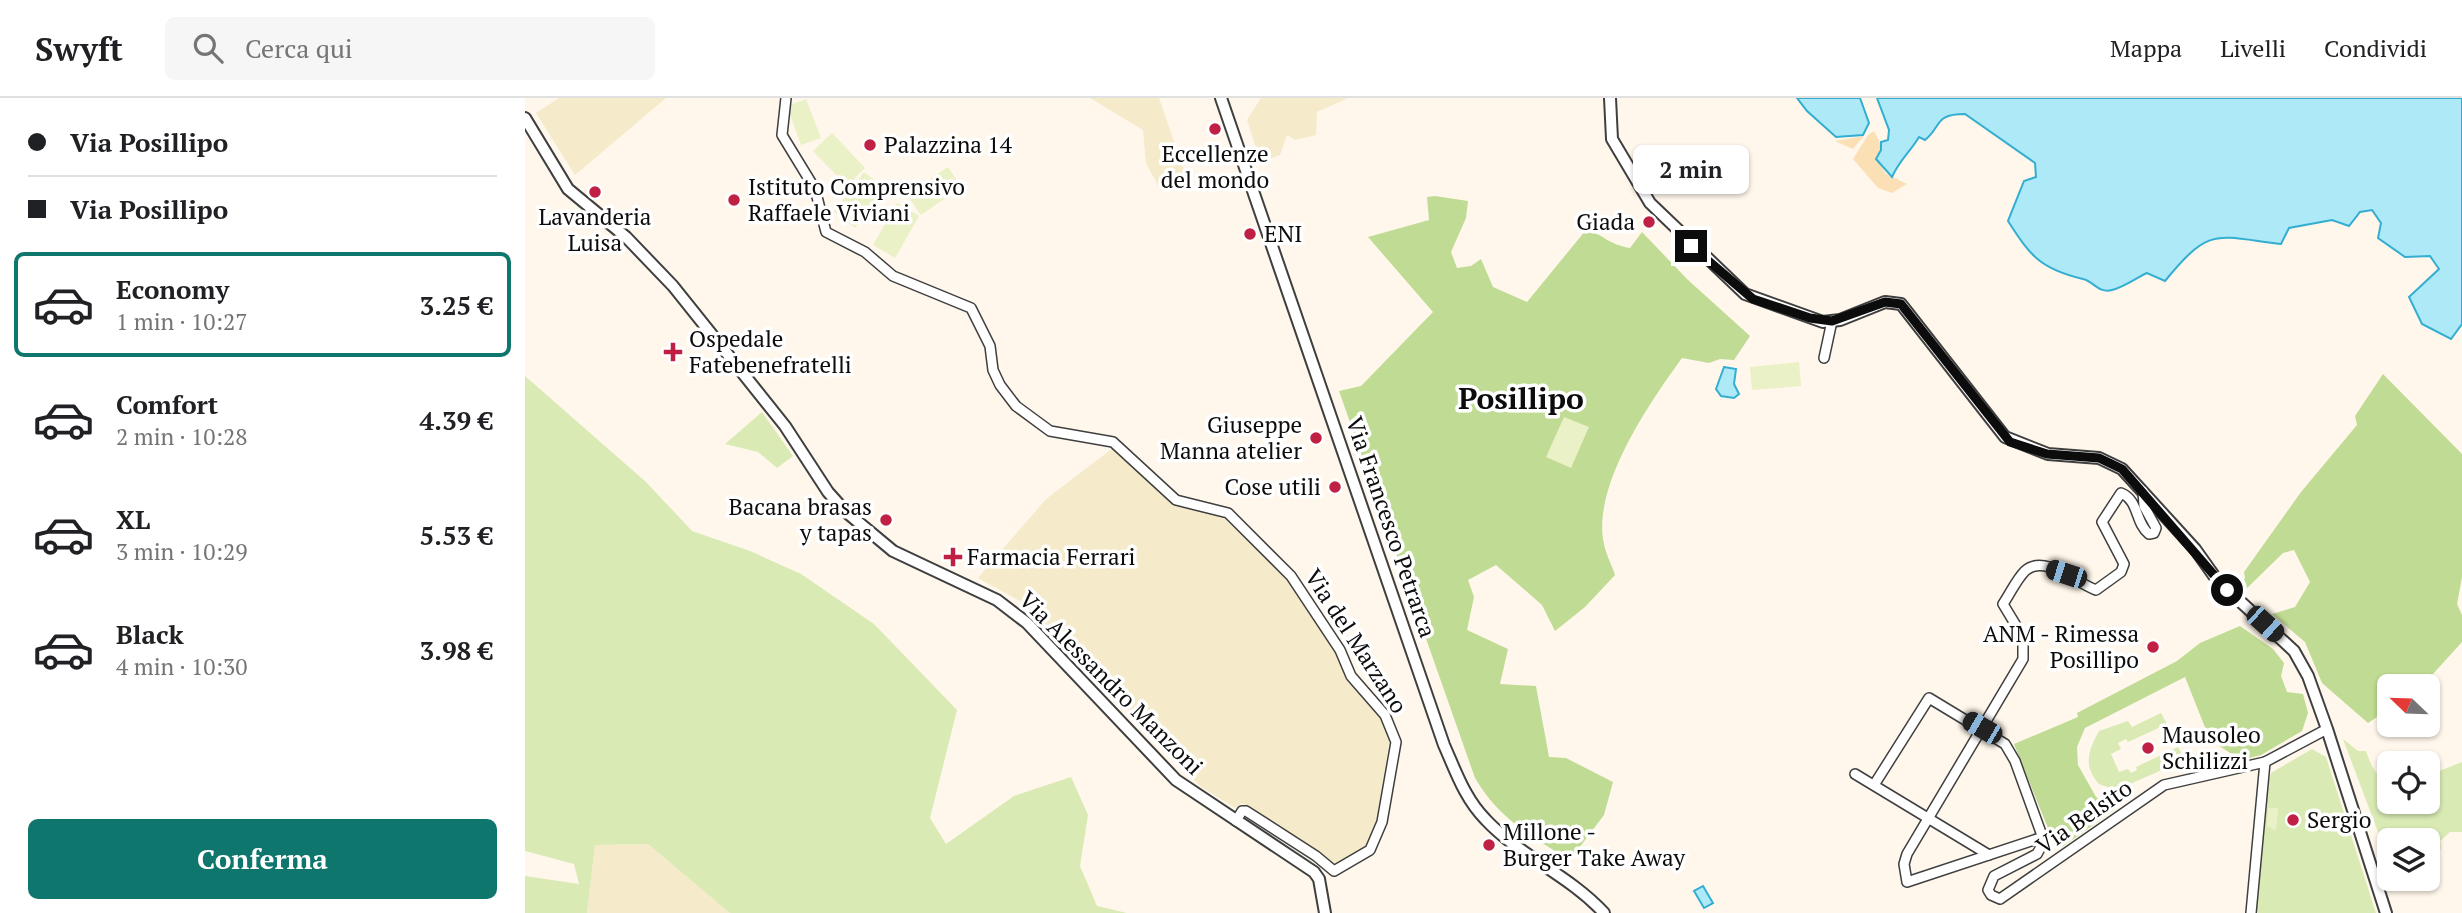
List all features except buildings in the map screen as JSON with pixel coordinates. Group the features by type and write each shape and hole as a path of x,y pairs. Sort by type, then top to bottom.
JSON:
{"street":[{"name":"Via del Marzano","path":"786,98 782,135 815,189 826,232 865,252 893,276 971,308 990,346 993,370 1000,385 1016,406 1038,424 1060,434 1113,442 1176,500 1229,513 1291,576 1340,650 1351,676 1385,715 1395,742 1392,778 1382,822 1370,850 1334,871 1316,856 1246,811 1243,811 1236,821"},
{"name":"Via Francesco Petrarca","path":"1221,98 1444,745 1465,794 1484,819 1504,837 1562,875 1604,913"},
{"path":"1610,98 1612,139 1655,210 1753,299 1810,318 1832,321 1885,302 1901,304 2010,442 2047,454 2099,458 2122,469 2143,491 2195,549 2217,580 2294,651 2308,676 2327,729 2386,913"},
{"name":"Via Alessandro Manzoni","path":"525,118 568,189 626,237 673,286 785,426 828,492 845,511 893,551 997,600 1027,623 1176,780 1314,872 1319,879 1325,913"},
{"path":"1824,358 1832,321"},
{"path":"1874,785 1929,698 1982,728 2001,740 2010,752 2043,837 1907,882 1905,859 1928,818 1982,728 2023,659 2022,637 2003,606 2022,575 2037,566 2066,574 2094,590 2099,589 2124,567 2102,524 2118,494 2124,493 2134,503 2145,531 2151,535 2155,531 2144,506 2143,491"},
{"name":"Via Belsito","path":"2043,837 2043,847 2037,853 1994,876 1988,886 1991,895 2000,899 2006,897 2059,856 2170,782 2217,775 2265,762 2327,729"},
{"path":"2251,913 2265,762"},
{"path":"1855,774 1989,855"}],"shaded area":[{"path":"559,98 666,98 575,175 536,113"},
{"path":"1090,98 1159,98 1187,179 1161,191 1146,163 1143,130"},
{"path":"1261,98 1348,98 1317,112 1316,135 1295,140 1287,135 1280,155 1269,159 1259,157 1247,120"},
{"path":"1113,448 1168,501 1227,518 1286,577 1333,644 1349,683 1379,714 1390,737 1376,821 1366,847 1332,870 1316,850 1267,818 1242,803 1235,808 1200,786 1027,605 978,578 1046,499"},
{"path":"648,844 730,913 587,913 595,845"}],"green space":[{"path":"806,99 821,138 801,145 787,106"},
{"path":"832,133 865,168 847,186 813,151"},
{"path":"948,167 961,187 921,215 907,195"},
{"path":"864,172 885,188 855,228 834,212"},
{"path":"1427,197 1468,201 1466,218 1451,252 1457,268 1471,266 1481,259 1493,287 1527,302 1586,230 1630,248 1642,232 1687,279 1750,336 1734,360 1720,359 1709,363 1682,358 1654,398 1626,446 1606,497 1602,521 1604,544 1615,575 1585,607 1555,631 1542,605 1496,565 1468,580 1474,597 1467,630 1508,649 1500,684 1536,686 1549,757 1566,758 1613,782 1604,815 1570,860 1505,815 1475,778 1339,391 1361,386 1433,312 1368,237 1429,220"},
{"path":"897,203 919,216 895,258 873,245"},
{"path":"1799,362 1801,386 1752,390 1750,367"},
{"path":"2383,374 2462,454 2462,577 2457,604 2462,615 2462,642 2433,674 2377,674 2377,717 2368,723 2322,683 2305,642 2272,614 2295,607 2310,582 2294,550 2283,553 2243,592 2238,588 2245,578 2244,572 2301,492 2357,425 2355,416"},
{"path":"525,376 646,482 692,531 750,551 801,574 874,624 957,710 930,818 946,844 1014,796 1071,777 1088,815 1080,866 1097,906 1127,913 730,913 648,844 595,845 587,913 525,913 525,876 579,884 574,864 525,851"},
{"path":"762,412 793,456 777,468 758,452 725,444"},
{"path":"1564,417 1589,427 1571,468 1546,457"},
{"path":"2240,626 2273,649 2284,663 2281,676 2287,692 2303,694 2308,713 2302,731 2261,755 2241,760 2210,740 2185,677 2085,728 2077,747 2078,765 2096,797 2117,808 2062,847 2054,843 2014,744 2078,717 2077,713 2177,661 2200,643"},
{"path":"2161,713 2167,724 2128,742 2126,739 2118,743 2121,749 2111,754 2119,772 2128,769 2131,773 2137,770 2136,767 2178,747 2185,760 2116,790 2099,784 2091,771 2089,758 2099,731 2128,721 2132,727"},
{"path":"2343,739 2358,751 2366,751 2377,774 2377,814 2440,814 2440,771 2462,762 2462,832 2450,832 2440,841 2440,828 2377,829"},
{"path":"2312,749 2326,757 2376,913 2258,913 2256,905 2265,801 2271,773"},
{"path":"2268,808 2278,808 2276,831 2267,826"}],"sand":[{"path":"1874,131 1880,145 1876,159 1886,174 1907,184 1892,193 1878,188 1853,159 1868,135"},
{"path":"1864,136 1853,149 1835,141"}],"water":[{"path":"1797,98 1860,98 1869,123 1863,135 1836,137 1807,111"},
{"path":"1877,98 2462,98 2462,324 2451,339 2422,324 2409,297 2439,269 2430,256 2405,257 2378,238 2381,223 2372,210 2360,212 2349,226 2332,220 2289,228 2281,244 2215,239 2193,251 2165,281 2147,273 2116,289 2100,289 2087,280 2057,271 2038,260 2008,221 2024,181 2036,177 2035,163 1965,114 1948,116 1925,140 1919,137 1892,177 1876,159 1881,150 1881,142 1888,140 1889,130"},
{"path":"1724,367 1736,369 1734,384 1739,394 1734,398 1721,396 1716,389"},
{"path":"1703,886 1713,903 1704,908 1694,891"}],"place":[{"name":"Eccellenze del mondo","path":"1215,129"},
{"name":"Palazzina 14","path":"870,145"},
{"name":"Lavanderia Luisa","path":"595,192"},
{"name":"Istituto Comprensivo Raffaele Viviani","path":"734,200"},
{"name":"Giada","path":"1649,222"},
{"name":"ENI","path":"1250,234"},
{"name":"Ospedale Fatebenefratelli","path":"673,352"},
{"name":"Giuseppe Manna atelier","path":"1316,438"},
{"name":"Cose utili","path":"1335,487"},
{"name":"Bacana brasas y tapas","path":"886,520"},
{"name":"Farmacia Ferrari","path":"953,557"},
{"name":"ANM - Rimessa Posillipo","path":"2153,647"},
{"name":"Mausoleo Schilizzi","path":"2148,748"},
{"name":"Sergio","path":"2293,820"},
{"name":"Millone - Burger Take Away","path":"1489,845"}],"district":[{"name":"Posillipo","path":"1521,399"}],"route":[{"path":"1691,246 1753,299 1823,322 1840,320 1885,302 1901,304 1914,317 2010,442 2047,454 2099,458 2122,469 2195,549 2227,590"}]}
